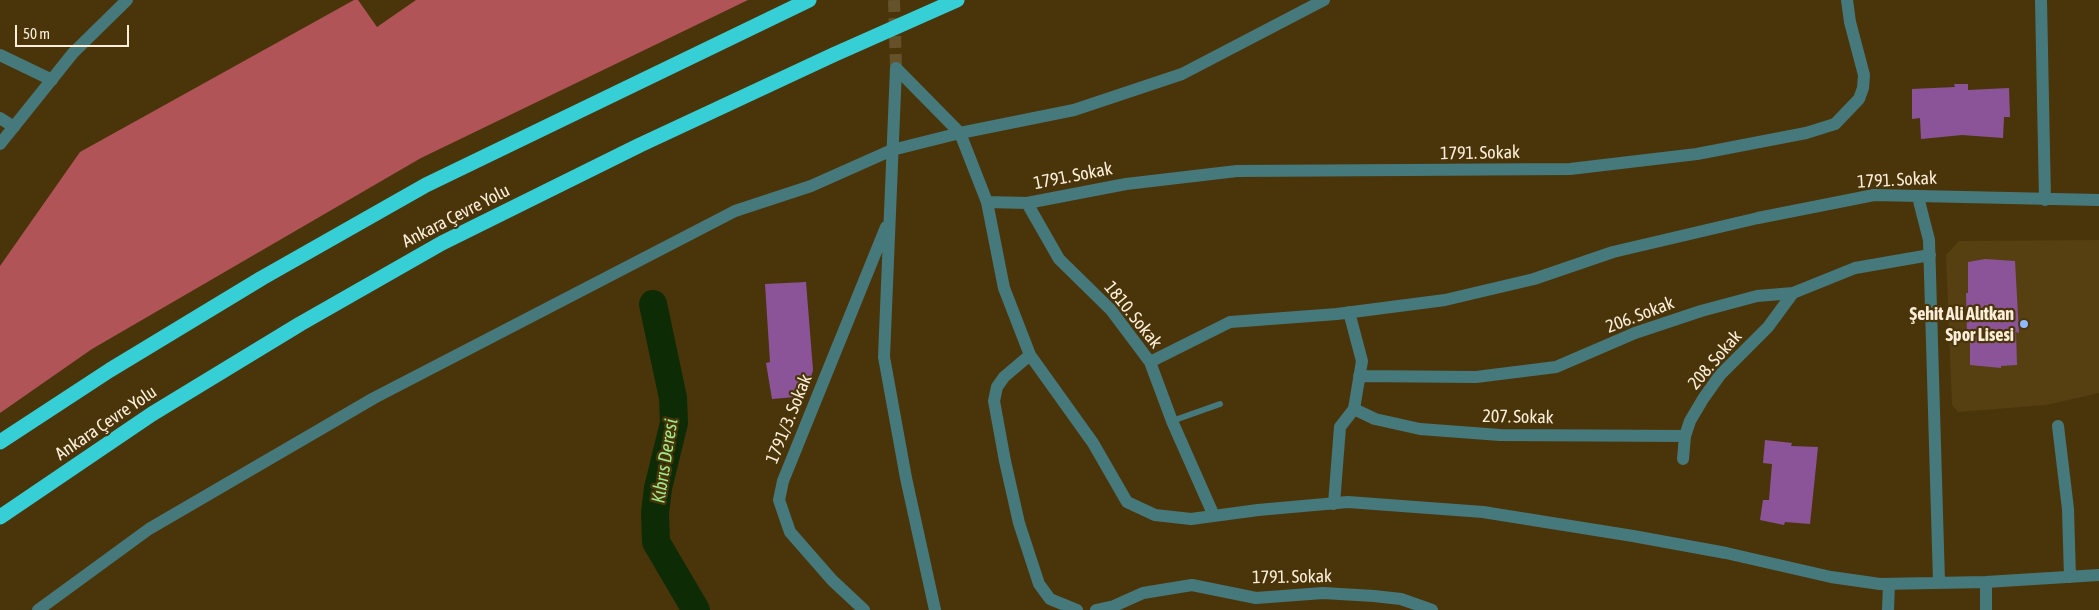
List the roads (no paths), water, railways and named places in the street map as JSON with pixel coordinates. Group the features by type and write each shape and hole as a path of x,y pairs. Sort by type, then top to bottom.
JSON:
{"highway":[{"path":"0,442 110,370 254,283 426,185 809,0"},
{"name":"Ankara Çevre Yolu","path":"0,517 152,414 300,324 442,243 640,145 833,55 957,0"}],"street":[{"path":"0,144 73,53 127,0"},
{"path":"38,610 149,529 374,398 735,211 811,186 892,150 960,133 1074,110 1182,74 1324,0"},
{"name":"1791. Sokak","path":"987,202 1026,203 1126,184 1238,171 1570,169 1697,154 1806,133 1835,124 1859,98 1863,88 1864,75 1850,22 1847,0"},
{"path":"2041,0 2045,200"},
{"path":"0,55 52,80"},
{"path":"935,610 906,478 884,357 896,68 960,133 987,202 1004,288 1030,355 1093,443 1127,502 1155,515 1191,519 1348,502 1483,512 1726,553 1831,576 1889,584 1986,582 2099,575"},
{"path":"0,118 14,127"},
{"name":"1791. Sokak","path":"1150,362 1230,322 1349,312 1445,300 1534,279 1613,252 1768,216 1874,195 1918,197 2016,196 2045,200 2099,200"},
{"path":"1918,197 1930,240 1938,582"},
{"name":"1810. Sokak","path":"1026,203 1059,259 1111,310 1150,362 1172,422 1214,516"},
{"name":"1791/3. Sokak","path":"864,610 832,580 790,532 779,500 784,481 889,220"},
{"name":"206. Sokak","path":"1359,376 1476,377 1556,367 1635,333 1701,311 1757,296 1793,293 1856,268 1930,255"},
{"name":"208. Sokak","path":"1683,459 1685,436 1690,421 1720,375 1768,328 1793,293"},
{"path":"1334,504 1340,427 1354,409 1362,361 1349,312"},
{"path":"1030,355 1004,377 998,387 994,401 1019,523 1039,584 1050,600 1077,610"},
{"name":"207. Sokak","path":"1354,409 1375,418 1420,429 1500,435 1685,436"},
{"path":"2058,426 2068,509 2070,577"},
{"path":"1986,582 1986,610"},
{"path":"1888,610 1889,584"},
{"name":"1791. Sokak","path":"1096,610 1114,606 1143,593 1192,585 1256,598 1323,593 1374,596 1401,599 1432,610"}],"lane":[{"path":"1172,422 1220,404"}],"waterway":[{"name":"Kıbrıs Deresi","path":"653,304 673,398 674,423 658,488 655,513 656,542 696,610"}],"tunnel":[{"path":"894,0 896,68"}],"place":[{"name":"Şehit Ali Alıtkan Spor Lisesi","path":"2024,324"}]}
